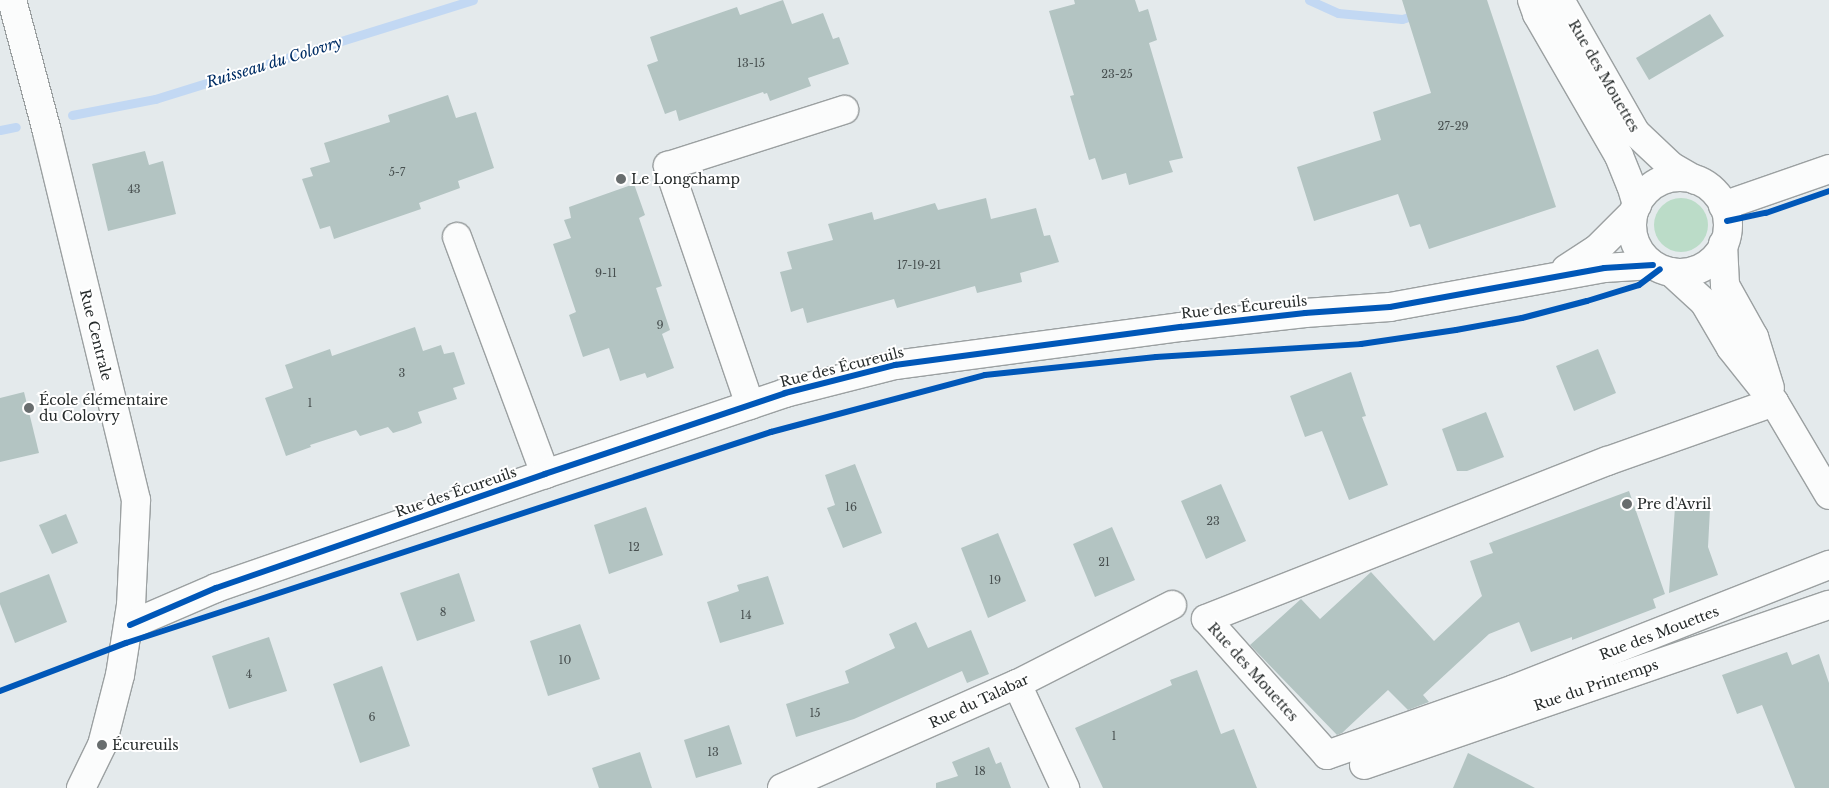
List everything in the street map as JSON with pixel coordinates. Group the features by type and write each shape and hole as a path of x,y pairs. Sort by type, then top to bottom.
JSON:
{"street":[{"name":"Rue Centrale","path":"12,0 47,132 136,500 130,625 110,718 102,745 81,788"},
{"name":"Rue des Mouettes","path":"1532,0 1537,14 1619,156 1627,173 1635,208"},
{"name":"Rue des Mouettes","path":"1560,0 1636,133 1671,166 1701,183"},
{"path":"750,405 668,166 844,110"},
{"path":"1723,206 1829,169"},
{"path":"1774,402 1754,337 1725,285 1723,244 1727,221 1723,206 1714,192 1701,183 1685,178 1668,179 1646,191 1635,208 1632,232 1635,242 1645,259 1662,269 1704,302 1731,348 1774,402 1829,494"},
{"name":"Rue des Écureuils","path":"1552,278 1597,250 1635,208"},
{"path":"457,237 545,474"},
{"path":"1662,269 1689,272 1706,265 1713,259 1723,244"},
{"name":"Rue des Écureuils","path":"130,625 216,588 545,474 785,393 895,365 1181,327 1306,313 1390,307 1604,268 1662,269"},
{"name":"Rue des Mouettes","path":"1774,402 1607,461 1206,619 1327,755 1514,689 1829,565"},
{"name":"Rue des Écureuils","path":"132,595 160,595 216,588"},
{"name":"Rue du Talabar","path":"790,787 1017,684 1172,605"},
{"name":"Rue du Printemps","path":"1364,765 1829,605"},
{"path":"1017,684 1064,788"}],"green space":[{"path":"1681,198 1691,200 1700,206 1706,215 1708,225 1706,235 1700,244 1691,250 1681,252 1671,250 1662,244 1656,235 1654,225 1656,215 1662,206 1671,200"}],"building":[{"path":"783,0 792,24 823,13 833,39 839,37 849,64 808,78 811,86 770,101 767,93 764,94 763,92 679,121 676,110 665,114 647,65 658,61 650,37 737,7 740,15"},
{"path":"1074,0 1135,0 1139,12 1148,9 1157,40 1149,43 1183,158 1169,161 1173,172 1129,185 1126,173 1102,180 1095,158 1089,160 1070,96 1074,95 1049,11 1075,4"},
{"path":"1402,0 1487,0 1556,207 1429,249 1420,224 1410,227 1398,194 1314,221 1297,167 1381,140 1373,112 1431,93"},
{"path":"1710,14 1724,36 1649,80 1636,58"},
{"path":"448,95 456,118 476,112 494,168 458,181 460,188 419,203 421,209 334,239 330,226 320,229 302,179 313,176 310,168 330,162 324,143 390,122 388,115"},
{"path":"145,151 149,165 163,161 176,214 108,231 92,164"},
{"path":"634,184 645,215 639,218 662,286 656,288 670,330 662,334 674,368 647,378 645,373 620,381 609,348 583,357 569,315 576,312 553,244 571,238 564,220 571,218 569,207"},
{"path":"986,198 991,219 1036,208 1044,236 1050,235 1059,262 1020,273 1022,282 977,293 975,286 897,308 894,299 807,323 803,308 791,312 780,272 792,269 787,252 833,240 828,224 872,212 874,220 935,203 938,210"},
{"path":"415,327 423,351 441,345 444,354 454,352 465,384 453,388 457,399 418,412 422,423 406,429 393,433 388,427 360,436 356,430 310,445 311,447 286,456 265,398 293,388 285,365 330,349 332,356"},
{"path":"1598,349 1616,393 1574,411 1556,366"},
{"path":"1351,372 1366,416 1362,417 1388,485 1349,500 1322,431 1305,437 1290,396"},
{"path":"24,392 39,453 0,462 0,398"},
{"path":"1486,412 1504,457 1467,471 1457,471 1442,429"},
{"path":"855,464 882,533 843,548 827,508 835,505 825,475"},
{"path":"1221,484 1246,541 1206,559 1181,501"},
{"path":"1629,491 1665,594 1653,599 1656,608 1572,640 1572,637 1531,652 1519,622 1489,634 1423,695 1429,702 1408,710 1388,690 1342,733 1337,735 1250,645 1301,599 1320,619 1371,572 1434,641 1482,596 1470,561 1493,553 1489,543"},
{"path":"646,507 663,555 609,574 594,525"},
{"path":"1675,507 1710,509 1708,547 1718,575 1669,593"},
{"path":"66,514 78,543 52,554 39,525"},
{"path":"1112,527 1135,580 1095,597 1073,544"},
{"path":"998,533 1026,601 988,618 961,548"},
{"path":"459,573 475,621 417,641 400,593"},
{"path":"49,574 67,622 15,643 0,604 0,593"},
{"path":"768,576 784,624 720,643 707,602 739,591 737,585"},
{"path":"916,622 928,648 971,630 989,674 967,683 962,671 854,719 796,737 786,704 849,683 845,671 895,648 889,634"},
{"path":"580,624 600,679 548,696 530,641"},
{"path":"269,637 287,691 229,709 212,656"},
{"path":"1787,652 1792,665 1819,654 1829,683 1829,788 1795,788 1762,705 1737,714 1722,675"},
{"path":"382,666 410,746 360,763 333,684"},
{"path":"1197,670 1221,734 1234,729 1257,788 1103,788 1075,728 1172,685 1170,680"},
{"path":"729,725 742,764 696,778 684,740"},
{"path":"989,747 996,764 1001,762 1011,788 936,788 936,783 958,776 952,762"},
{"path":"640,752 652,788 599,788 592,768"},
{"path":"1468,753 1535,788 1453,788"}],"waterway":[{"name":"Ruisseau du Colovry","path":"72,115 155,99 473,0"},
{"path":"1309,0 1338,13 1402,19 1418,14"},
{"name":"Ruisseau du Colovry","path":"0,130 16,127"}],"cycle path":[{"path":"1727,221 1766,213 1829,191"},
{"path":"130,625 216,588 545,474 785,393 895,365 1181,327 1305,313 1390,307 1604,268 1653,265"},
{"path":"0,691 126,643 771,432 985,375 1156,357 1361,344 1456,330 1522,318 1587,301 1639,285 1660,269"}],"place":[{"name":"Le Longchamp","path":"621,179"},
{"name":"École élémentaire du Colovry","path":"29,408"},
{"name":"Pre d'Avril","path":"1627,504"},
{"name":"Écureuils","path":"102,745"}]}
